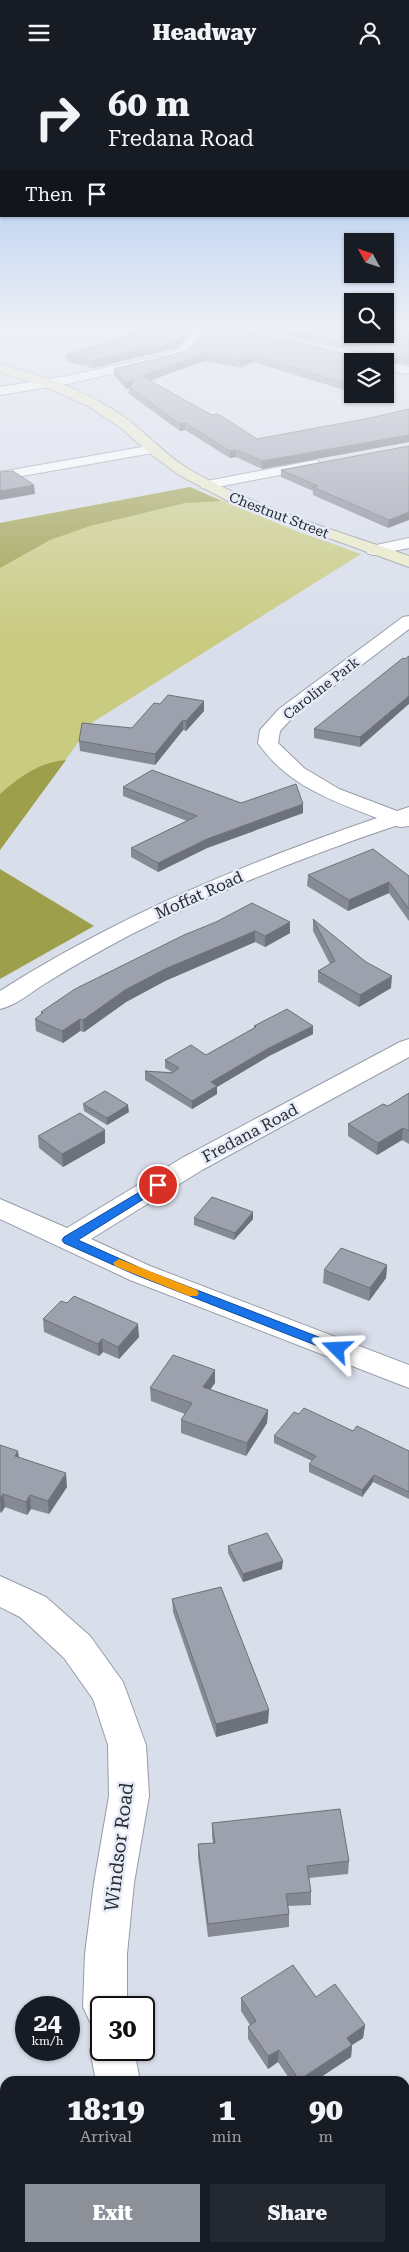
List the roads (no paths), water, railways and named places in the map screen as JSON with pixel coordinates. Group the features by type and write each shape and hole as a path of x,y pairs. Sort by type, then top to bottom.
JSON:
{"main road":[{"name":"Chestnut Street","path":"134,432 184,472 237,500 409,562"}],"street":[{"path":"0,476 153,449"},
{"path":"208,485 333,461"},
{"path":"373,550 409,543"},
{"name":"Caroline Park","path":"405,819 336,797 296,773 276,756 268,743 270,730 286,713 409,621"},
{"name":"Moffat Road","path":"0,1002 34,979 112,936 220,884 330,840 405,819"},
{"name":"Fredana Road","path":"68,1240 192,1164 409,1047"},
{"path":"0,1208 140,1273 409,1377"},
{"name":"Windsor Road","path":"0,1590 33,1607 77,1647 110,1693 127,1745 129,1796 111,1909 106,1954 105,1996"},
{"path":"114,2061 117,2076"}]}
